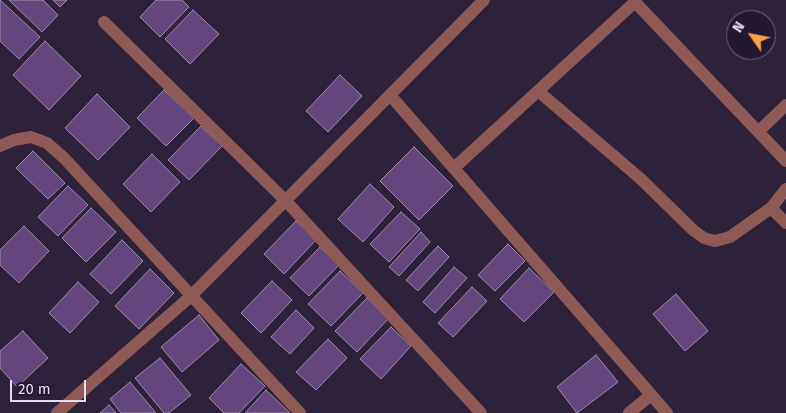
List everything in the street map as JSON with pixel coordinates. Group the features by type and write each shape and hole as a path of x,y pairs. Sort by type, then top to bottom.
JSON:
{"street":[{"path":"57,413 190,297 484,0"},
{"path":"454,168 636,1 786,161"},
{"path":"104,22 285,200 481,413"},
{"path":"538,91 636,174 693,230 704,238 715,241 730,237 771,208 786,189"},
{"path":"390,95 667,413"},
{"path":"759,131 786,104"},
{"path":"0,146 14,140 31,137 47,143 64,158 190,297 300,413"},
{"path":"771,208 786,223"},
{"path":"629,413 651,395"}],"building":[{"path":"0,0 40,37 19,59 0,41"},
{"path":"9,0 43,0 58,15 42,32"},
{"path":"53,0 67,0 60,7"},
{"path":"156,0 182,0 189,7 160,37 140,17"},
{"path":"193,10 219,34 190,64 165,39"},
{"path":"45,41 81,76 49,110 13,75"},
{"path":"340,75 362,96 328,132 306,111"},
{"path":"164,90 194,118 166,146 137,118"},
{"path":"97,94 130,127 98,160 65,128"},
{"path":"201,126 222,146 189,180 168,160"},
{"path":"414,147 453,186 419,220 380,181"},
{"path":"33,151 65,183 48,199 16,168"},
{"path":"152,154 180,182 151,212 123,184"},
{"path":"370,184 394,207 363,242 338,219"},
{"path":"68,186 88,205 58,236 38,217"},
{"path":"91,208 116,232 86,262 62,238"},
{"path":"401,212 420,229 389,262 370,244"},
{"path":"296,221 316,240 284,274 264,254"},
{"path":"24,226 49,251 19,283 0,265 0,250"},
{"path":"421,232 430,242 399,276 389,267"},
{"path":"122,240 143,261 111,294 90,274"},
{"path":"508,244 525,261 495,291 478,275"},
{"path":"438,246 449,257 418,291 406,280"},
{"path":"320,247 339,265 309,296 290,278"},
{"path":"454,267 467,278 435,313 423,302"},
{"path":"529,268 554,292 524,322 500,299"},
{"path":"150,269 174,293 139,329 115,306"},
{"path":"340,271 363,293 331,326 308,304"},
{"path":"272,281 292,300 261,333 241,313"},
{"path":"78,282 99,302 70,333 49,313"},
{"path":"472,287 487,301 453,337 438,323"},
{"path":"676,294 708,331 685,351 653,314"},
{"path":"367,298 389,318 357,352 335,331"},
{"path":"296,310 314,328 290,354 271,337"},
{"path":"199,315 219,340 182,372 161,347"},
{"path":"391,327 411,346 381,379 360,359"},
{"path":"23,331 48,358 17,387 0,368 0,351"},
{"path":"328,339 347,358 316,390 296,372"},
{"path":"596,355 618,382 577,413 557,387"},
{"path":"160,358 191,395 169,413 164,413 135,378"},
{"path":"241,364 265,386 239,413 224,413 209,398"},
{"path":"130,382 156,413 121,413 110,399"},
{"path":"266,390 289,412 288,413 245,413"},
{"path":"109,405 116,413 100,413"}]}
